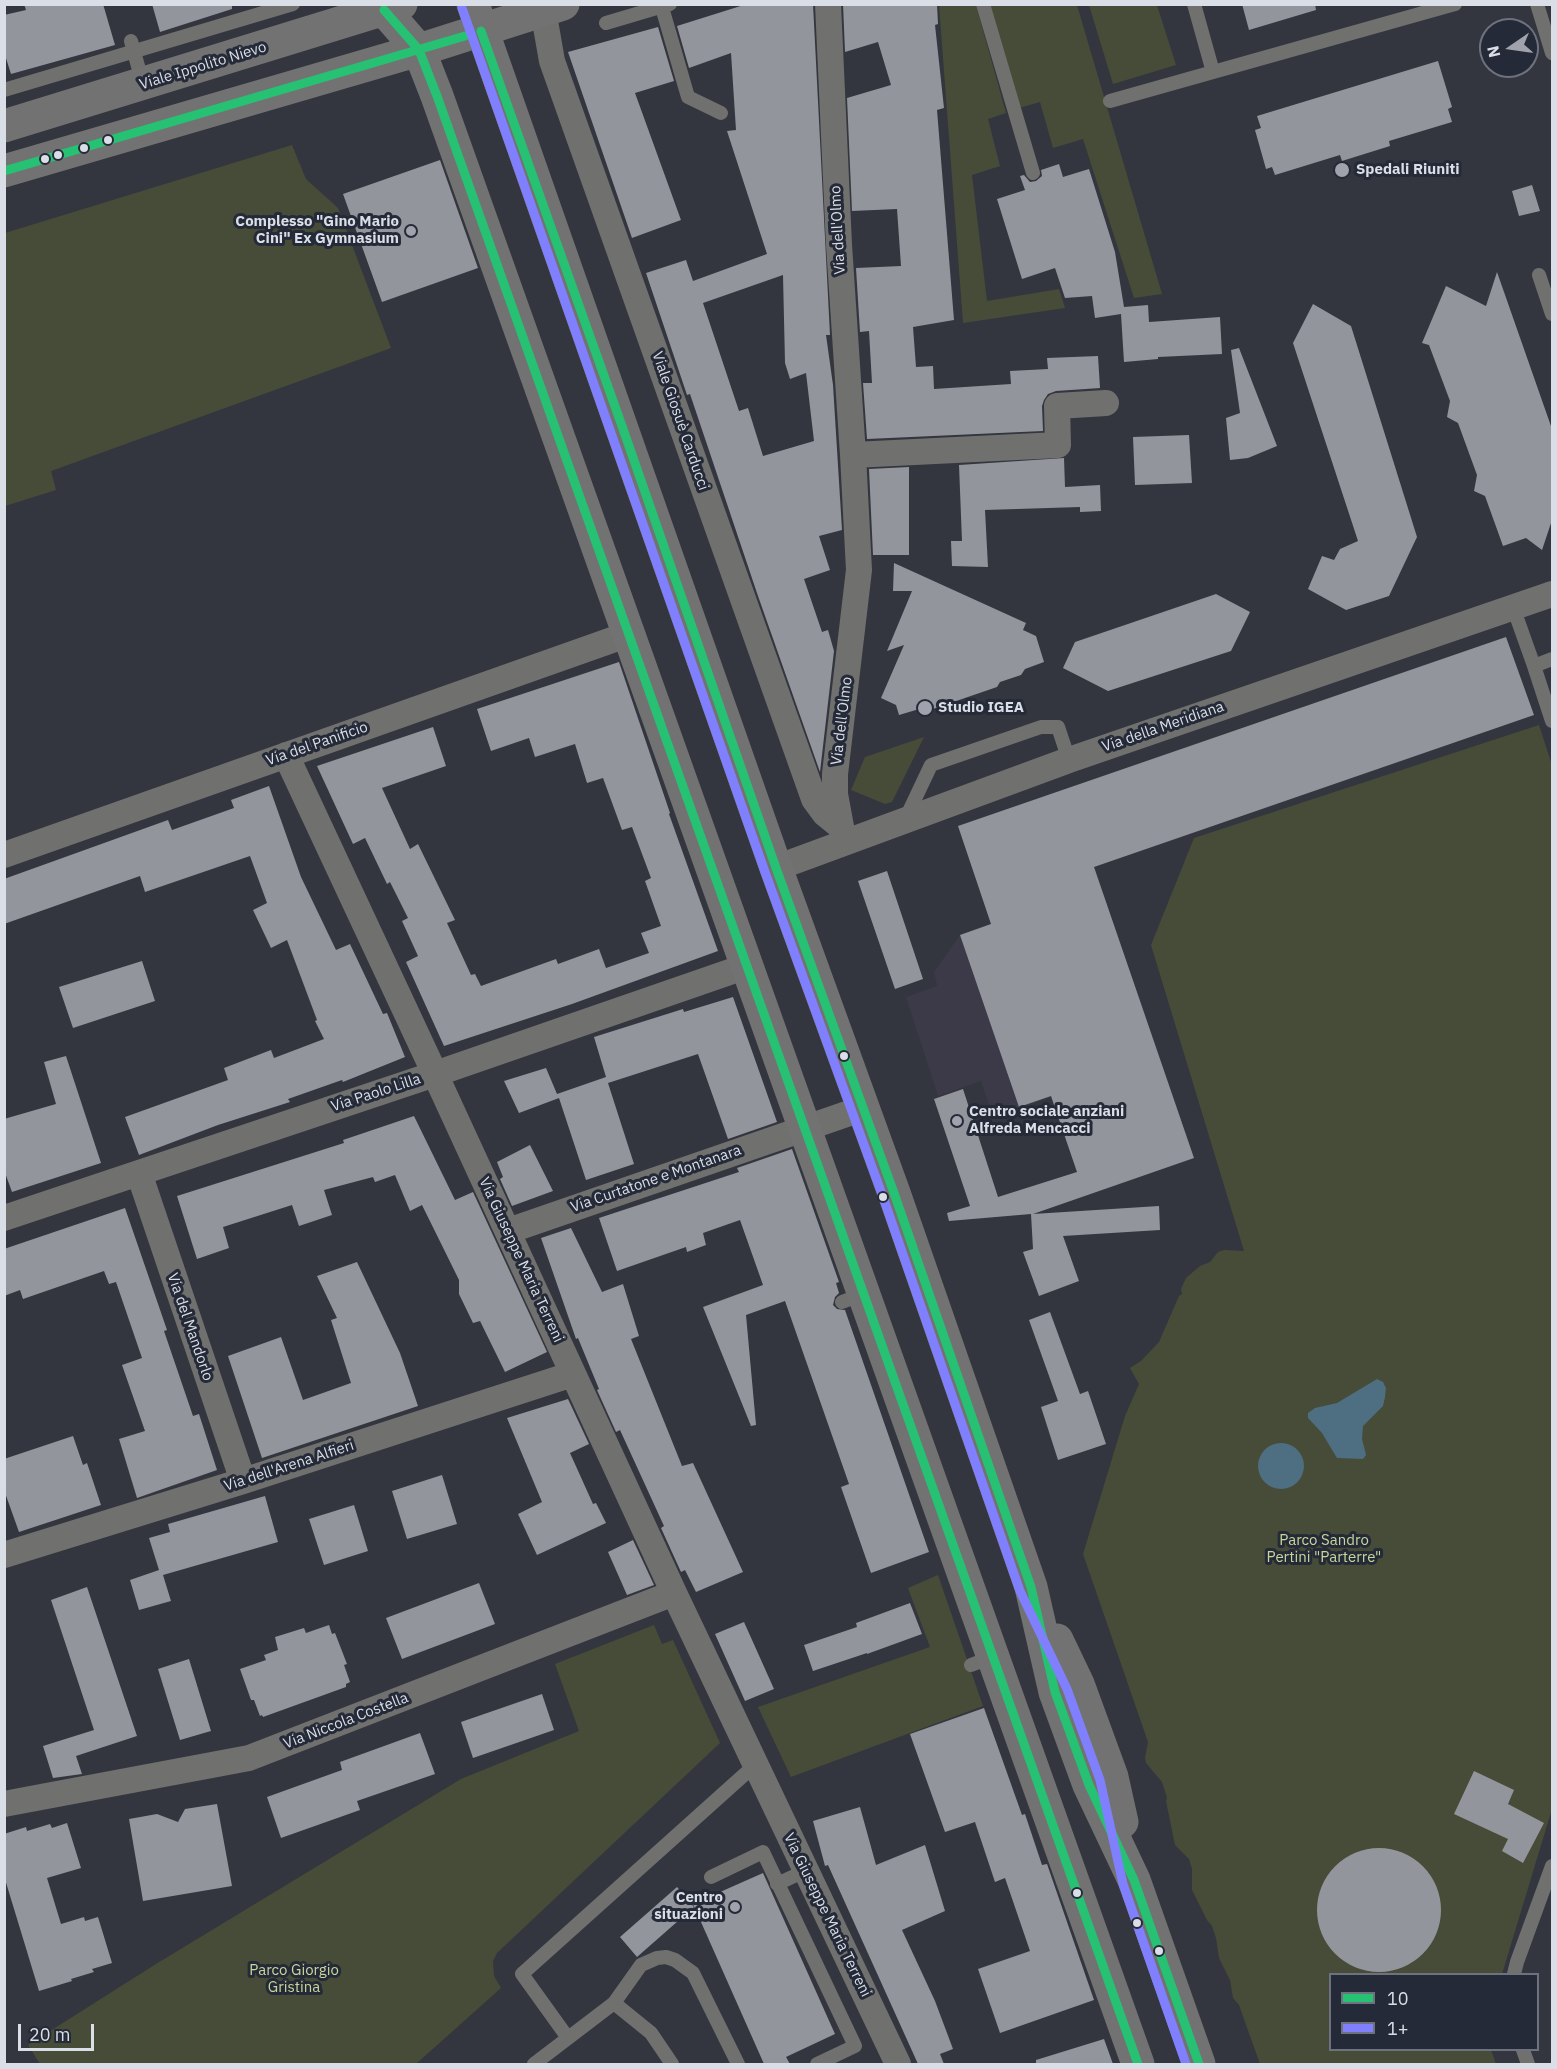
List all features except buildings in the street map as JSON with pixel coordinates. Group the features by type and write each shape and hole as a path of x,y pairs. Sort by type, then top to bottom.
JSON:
{"main road":[{"path":"389,6 419,50 437,96 804,1128 853,1298 982,1661 1138,2064"},
{"name":"Viale Ippolito Nievo","path":"4,126 389,6"},
{"path":"4,171 419,50 477,18 549,7"},
{"path":"477,18 776,868 864,1108 1031,1587 1055,1692 1089,1785 1134,1880 1199,2064"}],"street":[{"name":"Via dell'Olmo","path":"828,4 839,245 854,455 859,570 836,774 835,794 842,835"},
{"name":"Viale Giosuè Carducci","path":"549,7 552,61 814,799 842,835"},
{"path":"854,455 1058,445 1057,406 1106,403"},
{"name":"Via della Meridiana","path":"776,868 842,835 905,820 1069,760 1516,615 1552,594"},
{"name":"Via del Panificio","path":"4,855 629,634"},
{"name":"Via Giuseppe Maria Terreni","path":"285,755 508,1231 674,1593 898,2064"},
{"name":"Via Paolo Lilla","path":"4,1218 435,1074 747,966"},
{"path":"804,1128 864,1108"},
{"name":"Via Curtatone e Montanara","path":"508,1231 804,1128"},
{"name":"Via del Mandorlo","path":"139,1173 243,1481"},
{"name":"Via dell'Arena Alfieri","path":"4,1555 243,1481 573,1374"},
{"name":"Via Niccola Costella","path":"4,1804 249,1758 674,1593"}],"lane":[{"path":"4,90 132,47 293,4"},
{"path":"983,4 1033,172"},
{"path":"1194,4 1213,72"},
{"path":"1110,101 1455,4"},
{"path":"1537,4 1552,53"},
{"path":"606,23 664,5 688,97 721,113"},
{"path":"132,47 143,84"},
{"path":"1539,275 1552,314"},
{"path":"1516,615 1552,721"},
{"path":"1534,666 1552,659"},
{"path":"905,820 931,765 1041,727 1058,727 1069,760"},
{"path":"568,2038 522,1974 755,1765"},
{"path":"711,1877 763,1852 855,2046 817,2064"},
{"path":"1514,1973 1552,1866"},
{"path":"777,1884 805,1871"},
{"path":"534,2064 614,2003 641,1965 666,1957 675,1960 693,1973 738,2064"},
{"path":"614,2003 651,2033 672,2064"}],"shaded area":[{"path":"1067,788 1194,1158 1085,1196 1051,1097 993,1118 981,1081 938,1096 906,997 937,986 934,972 960,935 991,924 958,826"}],"green space":[{"path":"939,5 976,5 1006,113 988,119 1000,166 972,175 987,301 1059,289 1065,308 963,323"},
{"path":"990,5 1077,5 1162,294 1134,298 1083,139 1053,148 1040,102 1019,108"},
{"path":"1089,5 1157,5 1176,65 1113,84"},
{"path":"292,145 306,179 338,208 391,348 51,471 56,490 5,506 5,233"},
{"name":"Parco Sandro Pertini \"Parterre\"","path":"1539,725 1552,762 1552,1809 1502,1973 1329,1973 1329,2051 1491,2051 1496,2064 1260,2064 1239,2005 1233,1998 1230,1980 1219,1958 1212,1926 1192,1890 1192,1869 1189,1859 1175,1845 1162,1782 1146,1763 1148,1742 1083,1554 1125,1416 1139,1384 1130,1368 1141,1361 1159,1342 1179,1296 1182,1294 1181,1289 1186,1278 1200,1266 1210,1262 1218,1252 1244,1251 1151,945 1194,838"},
{"path":"924,737 892,802 885,804 851,790 865,757"},
{"path":"938,1575 983,1706 791,1777 758,1707 930,1647 908,1588"},
{"name":"Parco Giorgio Gristina","path":"654,1625 662,1644 673,1640 720,1743 497,1953 493,1961 494,1976 501,1988 416,2064 40,2064 28,2045 156,1964 461,1779 579,1731 555,1664"}],"water":[{"path":"1377,1379 1383,1382 1386,1388 1385,1397 1383,1406 1363,1426 1362,1439 1366,1455 1363,1459 1337,1458 1322,1433 1308,1418 1308,1413 1315,1408 1337,1403"},
{"path":"1281,1443 1297,1450 1304,1466 1297,1482 1281,1489 1265,1482 1258,1466 1265,1450"}],"transit line":[{"name":"1+","path":"462,8 1020,1591 1067,1689 1100,1780 1123,1884 1186,2064"},
{"name":"10","path":"384,10 419,50 437,96 1138,2064"},
{"name":"10","path":"481,31 776,868 894,1193 1031,1587 1055,1692 1089,1785 1134,1880 1199,2064"},
{"name":"10","path":"4,171 465,36"}],"place":[{"name":"Spedali Riuniti","path":"1342,170"},
{"name":"Complesso \"Gino Mario Cini\" Ex Gymnasium","path":"411,231"},
{"name":"Studio IGEA","path":"925,708"},
{"name":"Centro sociale anziani Alfreda Mencacci","path":"957,1121"},
{"name":"Centro situazioni","path":"735,1907"}]}
